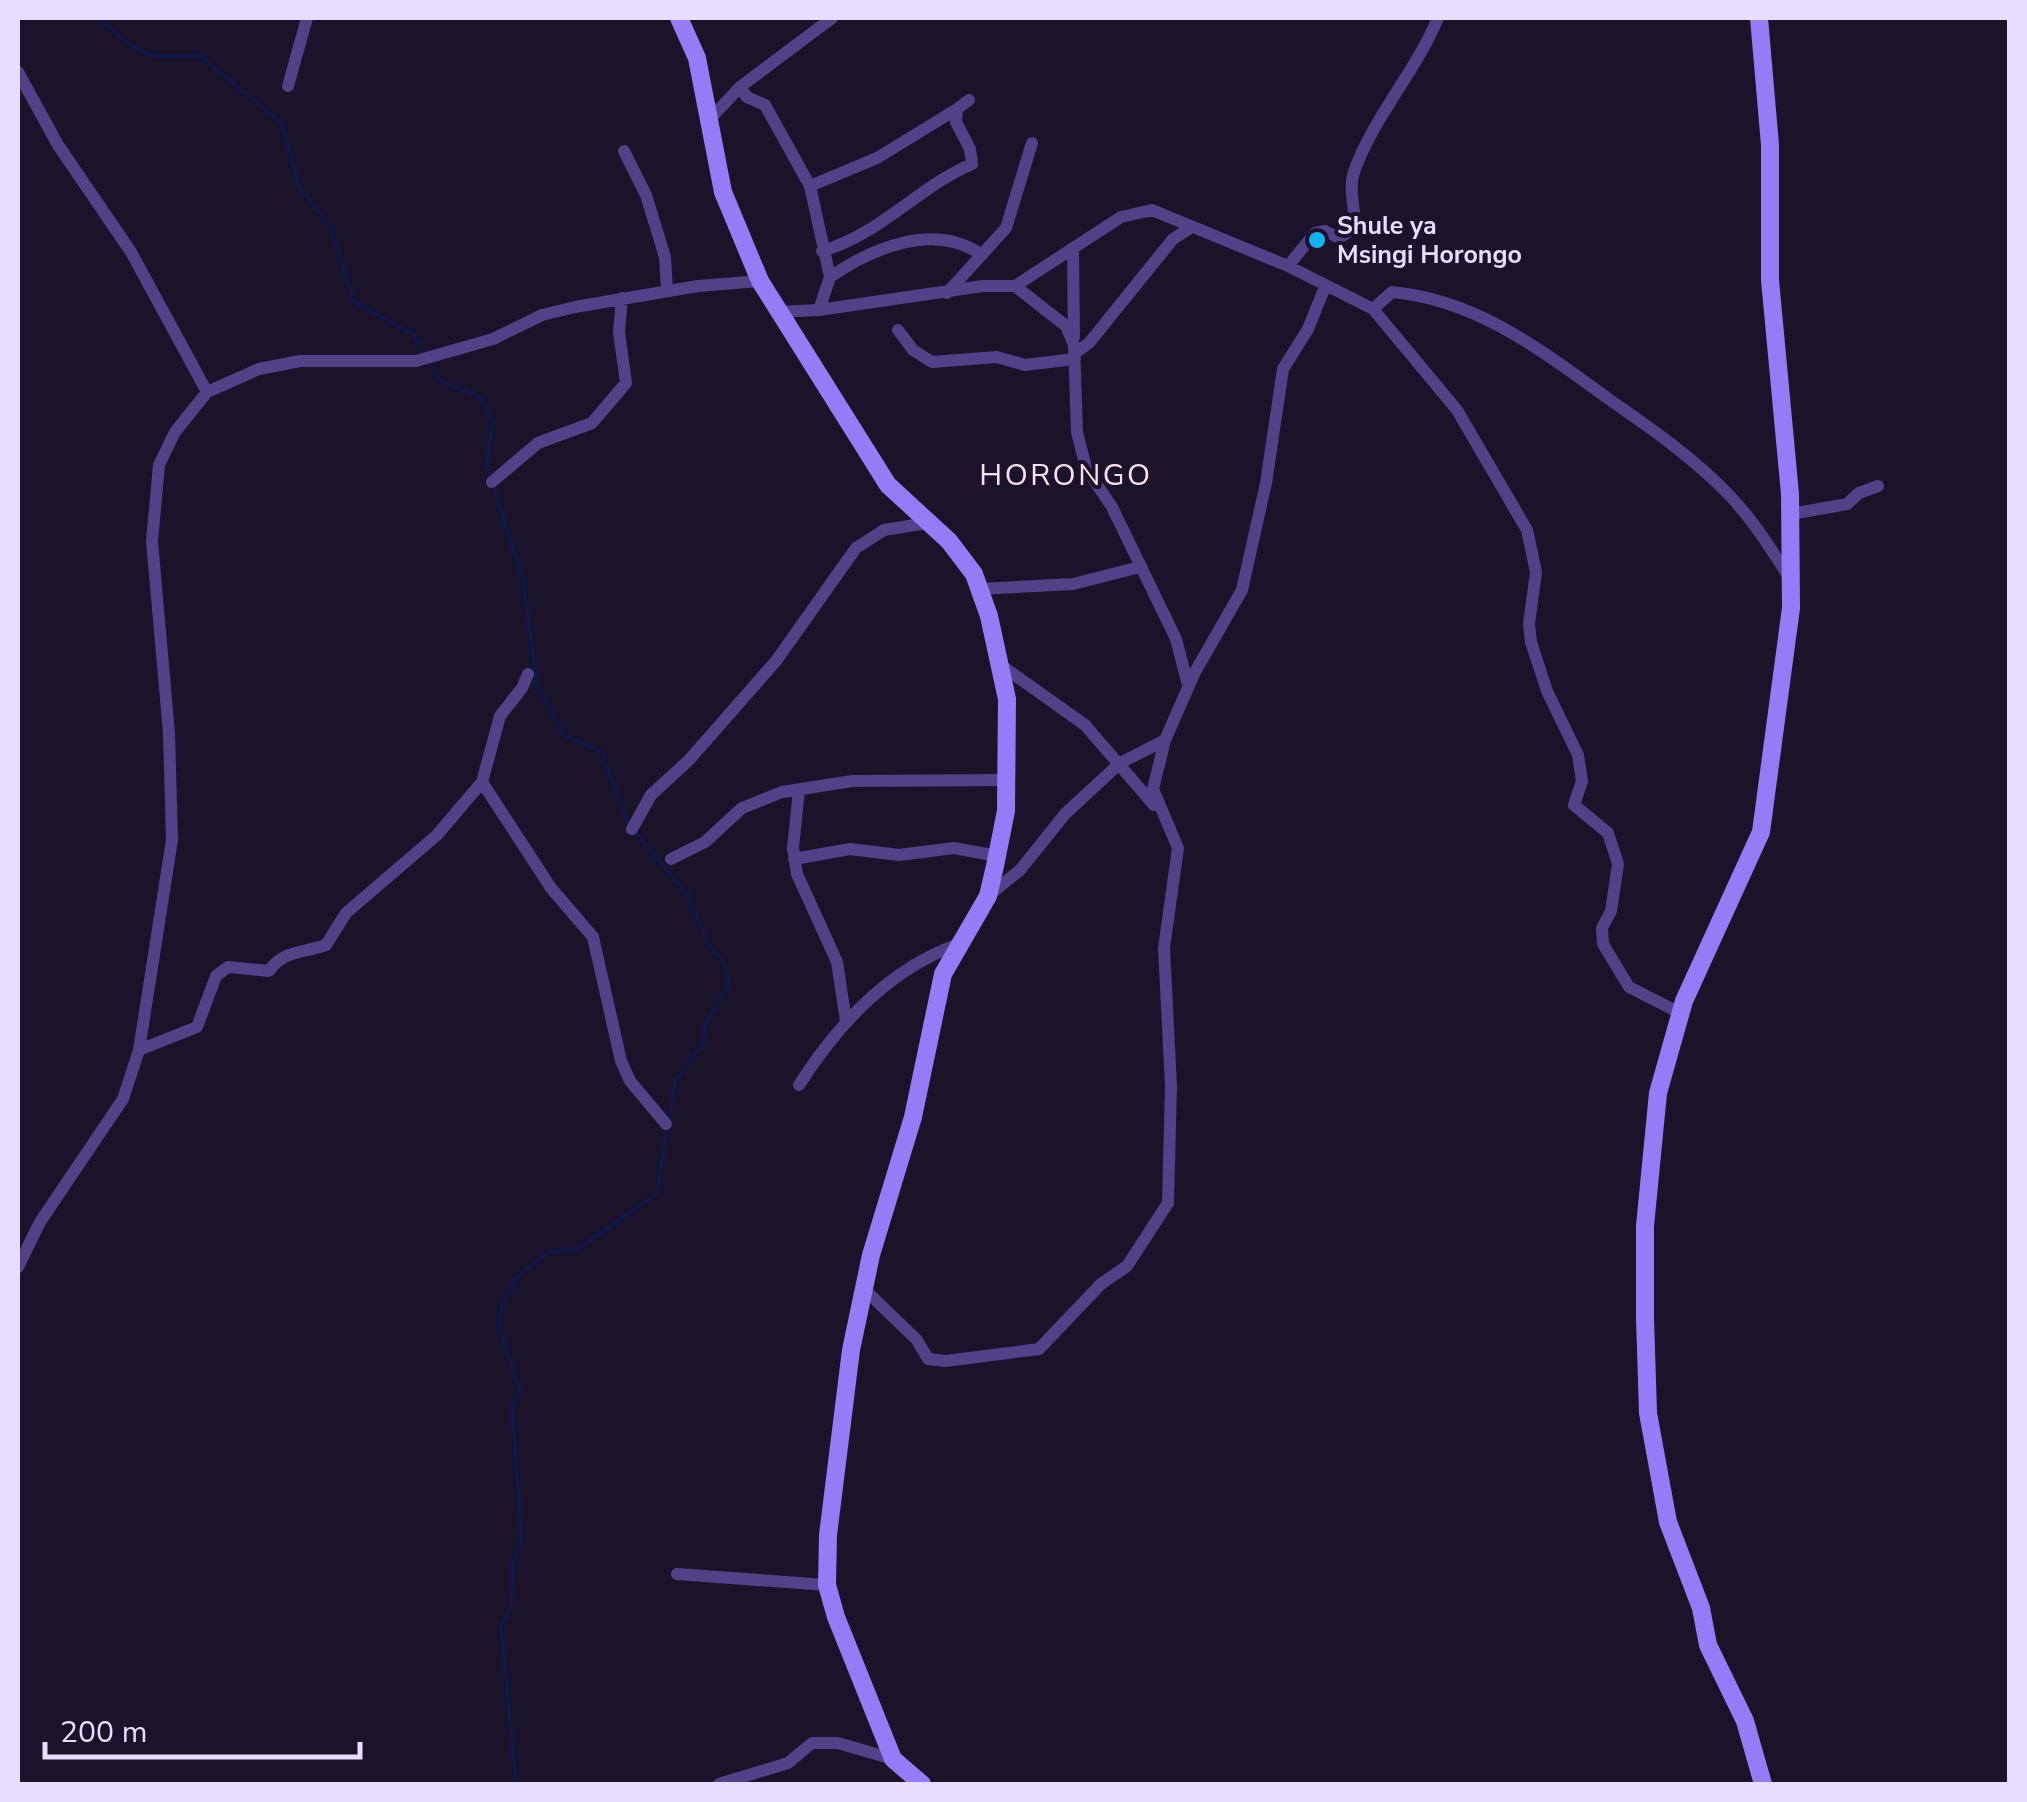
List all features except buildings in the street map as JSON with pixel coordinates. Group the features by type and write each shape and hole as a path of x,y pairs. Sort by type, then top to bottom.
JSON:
{"street":[{"path":"288,86 307,18"},
{"path":"679,18 697,58 723,192 760,281 880,473 966,562 980,589 1002,666 1007,699 1006,780 997,856 988,896 943,974 913,1117 862,1288 833,1488 828,1585 893,1759"},
{"path":"708,121 740,87 832,18"},
{"path":"1288,266 1315,233 1326,232 1339,238 1352,230 1350,192 1354,171 1369,136 1438,18"},
{"path":"1759,18 1770,145 1771,298 1790,514 1789,622 1776,690 1761,832 1680,1013 1658,1093 1649,1170 1644,1318 1648,1413 1668,1522 1705,1620 1708,1645 1745,1721 1762,1784"},
{"path":"18,72 58,145 131,252 207,392"},
{"path":"740,87 765,105 810,186 830,277 819,310"},
{"path":"810,186 877,158 963,105 956,122 970,149 972,164 944,176 876,228 822,251"},
{"path":"947,292 995,245 1014,214 1032,142"},
{"path":"624,151 646,195 666,257 667,290"},
{"path":"777,312 1014,286 1121,217 1146,210 1159,211 1190,228 1208,231 1288,266 1372,309 1457,410 1521,514 1535,556 1531,642 1582,772 1574,804 1608,833 1618,864 1611,911 1602,928 1603,944 1629,987 1680,1013"},
{"path":"898,330 913,350 932,362 996,357 1025,365 1074,353 1089,343 1173,239 1190,228"},
{"path":"830,277 908,241 954,238 982,255"},
{"path":"1073,248 1079,449 1176,639 1188,685"},
{"path":"18,1267 40,1222 124,1099 139,1050 174,809 152,541 156,485 165,448 207,392 281,364 416,360 451,352 542,316 667,290 760,281"},
{"path":"1014,286 1060,319 1074,353"},
{"path":"1158,810 1153,778 1165,740 1188,685 1242,590 1266,483 1283,369 1308,330 1326,287"},
{"path":"1372,309 1392,292 1449,304 1488,318 1548,353 1702,469 1756,527 1789,577"},
{"path":"492,482 538,443 592,423 626,383 628,374 619,332 622,298"},
{"path":"1790,514 1847,504 1859,493 1878,486"},
{"path":"632,828 651,795 689,760 776,661 856,548 884,530 928,523"},
{"path":"980,589 1088,582 1140,566"},
{"path":"862,1288 917,1340 928,1359 946,1361 1032,1351 1051,1340 1101,1284 1127,1266 1164,1216 1168,1204 1172,1086 1164,948 1178,848 1158,810 1085,725 1002,666"},
{"path":"139,1050 197,1028 216,976 228,967 269,971 276,960 326,945 346,913 437,835 482,782 500,716 528,674"},
{"path":"988,896 1020,870 1065,814 1120,764 1165,740"},
{"path":"671,859 705,842 742,808 799,790 852,781 1006,780"},
{"path":"482,782 552,888 593,937 620,1061 666,1124"},
{"path":"799,790 794,859 801,888 837,962 846,1021"},
{"path":"794,859 850,849 899,854 954,848 997,856"},
{"path":"799,1085 858,1006 927,955 959,944"},
{"path":"678,1574 828,1585"},
{"path":"718,1784 788,1763 812,1743 838,1743 893,1759 922,1784"}],"waterway":[{"path":"100,18 144,52 199,55 282,124 299,186 331,228 354,302 413,334 424,353"},
{"path":"429,362 440,381 483,398 492,424 487,464 491,478"},
{"path":"494,487 523,581 537,684 564,736 600,750 629,825"},
{"path":"516,1784 501,1626 510,1606 514,1561 522,1540 512,1408 520,1391 499,1326 502,1306 519,1275 550,1251 578,1249 657,1193 675,1081 703,1044 705,1026 729,983 724,962 707,942 688,895 635,832"}],"place":[{"name":"Shule ya Msingi Horongo","path":"1317,240"}],"district":[{"name":"HORONGO","path":"1066,475"}]}
